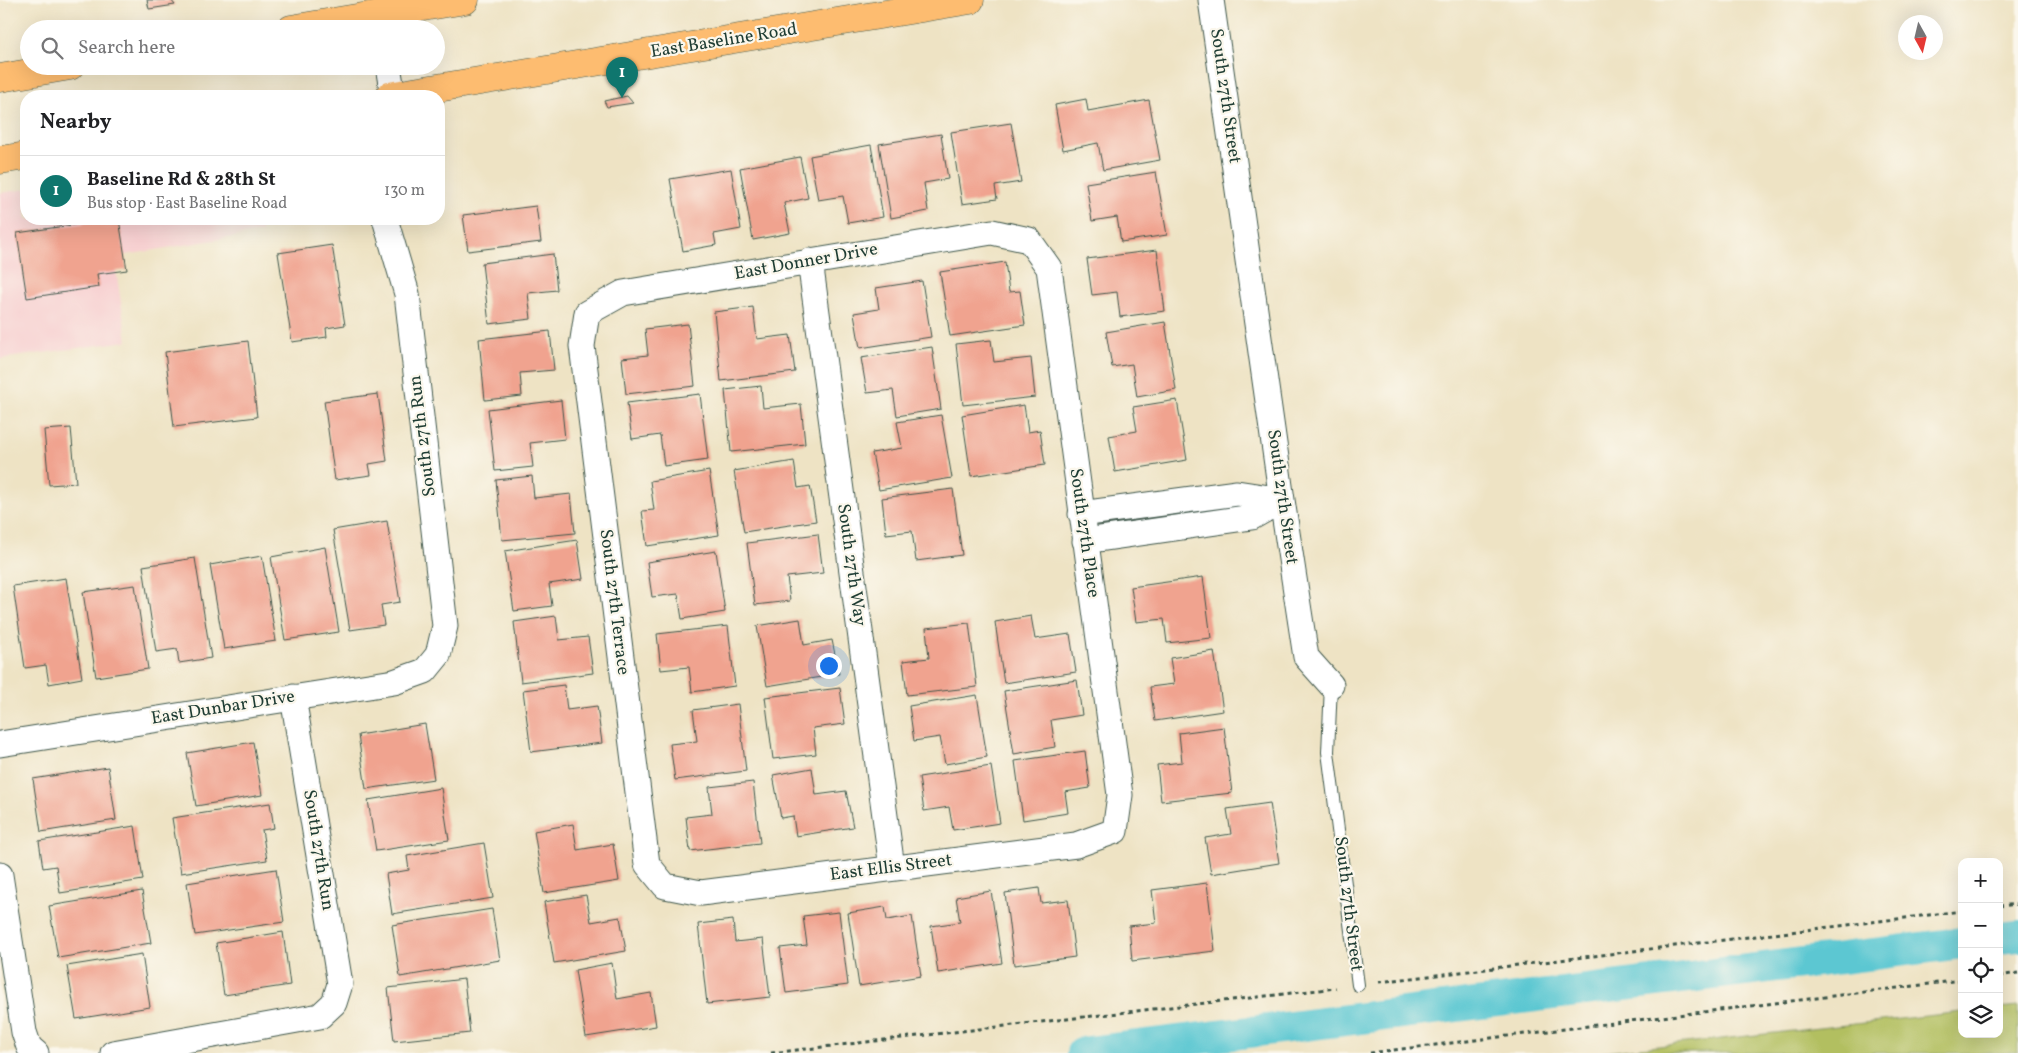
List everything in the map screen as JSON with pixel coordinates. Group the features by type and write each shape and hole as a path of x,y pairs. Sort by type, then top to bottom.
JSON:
{"main road":[{"path":"344,20 465,0"},
{"name":"East Baseline Road","path":"428,90 970,0"},
{"path":"0,78 20,75"},
{"path":"0,160 20,157"}],"street":[{"name":"South 27th Street","path":"1210,0 1306,657 1331,685"},
{"path":"389,75 391,90"},
{"name":"South 27th Run","path":"387,225 407,294 445,626 438,655"},
{"name":"East Donner Drive","path":"587,313 623,293 810,261 992,232 1029,240"},
{"name":"South 27th Place","path":"1029,240 1049,268 1120,795 1115,831"},
{"name":"South 27th Way","path":"810,261 892,868"},
{"name":"South 27th Terrace","path":"587,313 582,346 648,864 665,886"},
{"path":"1081,514 1164,501 1236,493 1282,500"},
{"path":"1085,541 1252,517 1282,500"},
{"path":"1164,501 1168,529"},
{"name":"East Dunbar Drive","path":"0,744 394,682 425,671 438,655"},
{"name":"South 27th Run","path":"113,1053 320,1016 334,1003 340,984 293,697"},
{"name":"East Ellis Street","path":"665,886 701,893 1076,844 1115,831"},
{"path":"0,875 24,1032 29,1047 36,1053"}],"lane":[{"name":"South 27th Street","path":"1331,685 1328,752 1358,985"}],"path":[{"path":"2003,906 2018,904"},
{"path":"2003,975 2018,973"},
{"path":"1370,1053 1958,980"}],"shaded area":[{"path":"20,190 20,225 260,225 261,232 114,257 127,341 0,359 0,193"}],"green space":[{"path":"2018,1006 2018,1053 1596,1053 1958,1012 1958,1038 2003,1038 2003,1008"}],"building":[{"path":"147,0 171,0 175,5 149,9"},
{"path":"627,96 633,103 607,107 604,101"},
{"path":"1086,99 1088,111 1149,100 1160,160 1103,170 1098,143 1063,150 1055,105"},
{"path":"1011,123 1021,182 995,186 997,199 962,204 951,132"},
{"path":"941,134 948,179 924,183 928,211 891,218 879,144"},
{"path":"871,145 883,217 848,223 843,196 818,200 810,156"},
{"path":"800,157 808,198 784,203 790,233 753,240 740,168"},
{"path":"731,169 741,229 714,234 716,245 683,251 670,179"},
{"path":"1156,172 1167,235 1121,242 1117,217 1092,221 1086,183"},
{"path":"536,206 541,242 468,251 463,215"},
{"path":"72,225 120,225 127,270 97,274 99,287 27,298 17,233"},
{"path":"332,245 345,325 326,328 327,337 292,342 278,253"},
{"path":"1157,250 1165,311 1120,317 1117,292 1092,295 1087,259"},
{"path":"553,254 557,290 528,293 531,319 489,324 482,263"},
{"path":"1005,262 1009,292 1020,291 1025,325 950,336 940,272"},
{"path":"922,281 931,337 860,348 854,313 879,309 876,288"},
{"path":"753,307 757,339 790,335 795,372 721,381 714,312"},
{"path":"1165,322 1176,390 1137,397 1132,364 1112,367 1106,332"},
{"path":"688,324 695,386 626,394 622,358 648,355 645,329"},
{"path":"550,331 554,370 520,373 522,396 485,400 479,339"},
{"path":"991,340 994,362 1031,358 1035,397 963,405 956,344"},
{"path":"248,341 257,417 174,427 165,352"},
{"path":"932,347 941,409 897,416 893,390 867,393 861,358"},
{"path":"761,386 763,408 801,404 805,444 731,452 725,390"},
{"path":"378,394 387,461 369,464 371,475 335,480 324,401"},
{"path":"700,394 708,460 664,466 660,435 632,439 627,403"},
{"path":"561,400 565,439 530,443 533,467 495,471 488,409"},
{"path":"1177,400 1187,460 1115,472 1109,436 1137,431 1133,407"},
{"path":"1024,405 1028,432 1040,430 1045,465 971,476 962,415"},
{"path":"941,415 952,478 879,490 872,453 902,448 897,422"},
{"path":"71,428 76,483 49,485 44,430"},
{"path":"794,461 798,488 810,486 816,521 744,532 734,471"},
{"path":"709,471 719,535 647,546 642,511 654,510 650,481"},
{"path":"532,476 534,498 571,494 575,533 502,540 496,480"},
{"path":"953,489 962,555 916,561 912,531 886,534 882,498"},
{"path":"387,521 400,602 381,605 384,625 350,630 333,530"},
{"path":"818,534 823,573 787,577 790,601 755,605 747,543"},
{"path":"577,540 583,579 549,584 552,606 514,611 505,551"},
{"path":"325,547 339,632 285,640 271,557"},
{"path":"716,551 725,612 682,619 678,594 652,597 647,562"},
{"path":"262,556 276,641 224,649 210,565"},
{"path":"195,558 211,658 179,663 177,649 156,652 143,566"},
{"path":"1203,577 1211,638 1167,643 1164,619 1136,622 1131,587"},
{"path":"66,578 82,678 49,684 46,665 25,668 13,586"},
{"path":"135,585 148,669 96,677 83,592"},
{"path":"556,616 559,640 588,637 593,673 521,682 514,622"},
{"path":"1031,616 1035,639 1070,634 1076,672 1004,683 995,622"},
{"path":"800,619 804,645 832,640 839,674 767,686 757,626"},
{"path":"969,623 977,687 907,695 903,661 929,658 926,628"},
{"path":"728,626 735,686 692,692 689,667 661,670 657,634"},
{"path":"1214,651 1223,711 1155,721 1150,687 1174,684 1170,658"},
{"path":"1077,680 1082,715 1051,720 1055,747 1014,754 1004,691"},
{"path":"564,685 567,710 597,706 602,743 531,752 523,690"},
{"path":"840,688 845,724 813,728 816,754 773,759 765,697"},
{"path":"977,695 987,757 945,764 940,737 914,741 909,706"},
{"path":"738,704 746,771 675,780 670,744 697,741 693,710"},
{"path":"425,724 434,779 366,789 358,735"},
{"path":"1224,727 1232,793 1161,801 1157,765 1182,762 1179,733"},
{"path":"253,742 262,795 196,806 187,753"},
{"path":"1085,751 1090,788 1065,792 1068,813 1023,820 1015,761"},
{"path":"991,766 1000,823 953,830 949,807 924,811 919,777"},
{"path":"108,767 116,820 41,832 33,779"},
{"path":"812,768 816,795 846,791 853,827 796,836 793,816 781,818 773,775"},
{"path":"753,782 760,843 690,851 686,817 712,814 709,787"},
{"path":"441,788 449,840 376,851 368,800"},
{"path":"270,803 274,828 262,830 267,860 181,873 172,818"},
{"path":"1270,803 1279,863 1211,874 1205,838 1231,834 1227,809"},
{"path":"573,824 577,850 613,844 619,881 544,893 534,831"},
{"path":"135,826 143,880 60,893 56,866 43,868 39,841"},
{"path":"484,843 493,898 392,914 386,874 409,870 407,856"},
{"path":"276,869 284,922 195,935 187,883"},
{"path":"1207,883 1215,951 1132,961 1129,926 1156,923 1152,890"},
{"path":"1039,888 1041,903 1068,900 1075,957 1014,965 1005,893"},
{"path":"142,891 151,943 58,958 49,906"},
{"path":"991,891 1002,963 938,973 931,926 960,922 956,897"},
{"path":"586,895 591,922 620,917 626,951 554,963 544,902"},
{"path":"885,907 887,920 912,916 921,976 859,986 848,913"},
{"path":"492,909 500,960 400,977 392,925"},
{"path":"839,912 848,985 786,993 780,948 807,945 803,916"},
{"path":"733,920 735,942 763,939 770,997 707,1004 698,924"},
{"path":"283,932 290,985 224,995 216,943"},
{"path":"142,954 150,1007 76,1019 67,966"},
{"path":"612,963 617,999 651,993 656,1026 586,1037 575,970"},
{"path":"464,979 470,1033 394,1041 388,988"}],"waterway":[{"path":"2003,938 2018,936"},
{"path":"1082,1053 1958,944"}],"place":[{"name":"Baseline Rd & 28th St","path":"622,98"}]}
